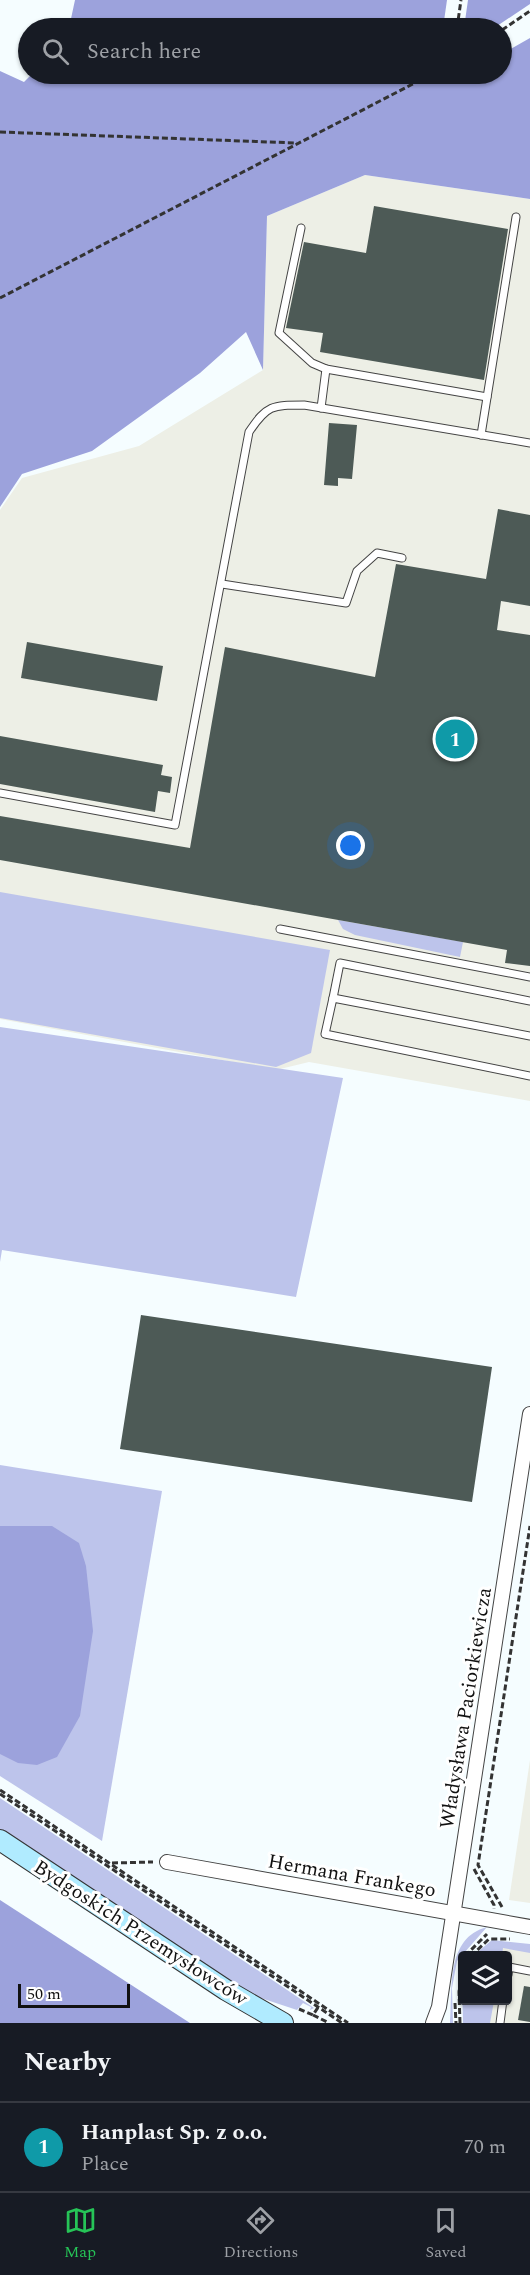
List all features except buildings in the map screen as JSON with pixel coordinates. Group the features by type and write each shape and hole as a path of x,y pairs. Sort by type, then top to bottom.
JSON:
{"street":[{"name":"Władysława Paciorkiewicza","path":"432,2023 439,2007 530,1414"},
{"name":"Bydgoskich Przemysłowców","path":"0,1840 226,1990 283,2023"},
{"name":"Hermana Frankego","path":"167,1862 530,1927"},
{"name":"Władysława Paciorkiewicza","path":"439,2007 441,2023"}],"lane":[{"path":"481,435 516,218"},
{"path":"301,228 279,333 312,363 326,369 487,397"},
{"path":"321,408 326,369"},
{"path":"0,793 175,825 249,432 262,412 279,405 304,405 530,443"},
{"path":"222,584 346,603 357,571 377,553 402,558"},
{"path":"280,929 530,977"},
{"path":"530,1001 340,963 325,1034 530,1076"},
{"path":"333,998 530,1036"},
{"path":"512,1968 530,1971"},
{"path":"500,2023 502,2005"}],"path":[{"path":"458,18 461,0"},
{"path":"512,23 530,11"},
{"path":"0,298 413,84"},
{"path":"0,132 299,143"},
{"path":"495,1938 494,1905 473,1867 526,1517"},
{"path":"470,1951 484,1935 490,1933 502,1907 478,1865 530,1526"},
{"path":"0,1792 110,1863 342,2023"},
{"path":"0,1792 319,2006 348,2023"},
{"path":"110,1863 167,1862"},
{"path":"476,1951 487,1940 495,1938 517,1940"},
{"path":"459,2005 460,2023"},
{"path":"313,2015 319,2006"},
{"path":"299,2009 327,2022"}],"shaded area":[{"path":"75,0 447,0 444,18 71,18"},
{"path":"468,0 530,0 530,4 509,18 465,18"},
{"path":"530,38 530,199 365,175 267,216 263,370 246,332 200,373 92,451 22,474 0,507 0,71 18,79 18,84 512,84 512,48"},
{"path":"365,175 530,199 530,1101 309,1062 276,1070 0,1019 0,510 22,478 139,446 263,370 267,216"},
{"path":"0,892 330,950 311,1053 276,1067 0,1018"},
{"path":"338,920 463,942 460,957 355,935 343,929"},
{"path":"0,1027 343,1078 296,1297 2,1250 0,1262"},
{"path":"0,1465 162,1491 102,1841 0,1776"},
{"path":"0,1526 52,1526 79,1543 86,1566 93,1631 80,1716 57,1757 37,1765 18,1763 0,1754"},
{"path":"530,1760 530,1903 509,1900"},
{"path":"0,1798 314,2008 310,2010 311,2007 303,2003 297,2010 246,1993 0,1830"},
{"path":"0,1900 190,2023 0,2023"},
{"path":"487,1927 466,1951 460,1951 464,1942 473,1933"},
{"path":"492,1940 530,1944 530,1953 503,1948 503,1951 479,1951"},
{"path":"499,1946 530,1951 530,2023 483,2023 486,2005 512,2005 512,1951 497,1951"},
{"path":"458,1954 452,1988 453,2023 450,2023 452,1981"},
{"path":"462,2005 493,2005 490,2023 463,2023"}],"place":[{"name":"Hanplast Sp. z o.o.","path":"455,739"}]}
